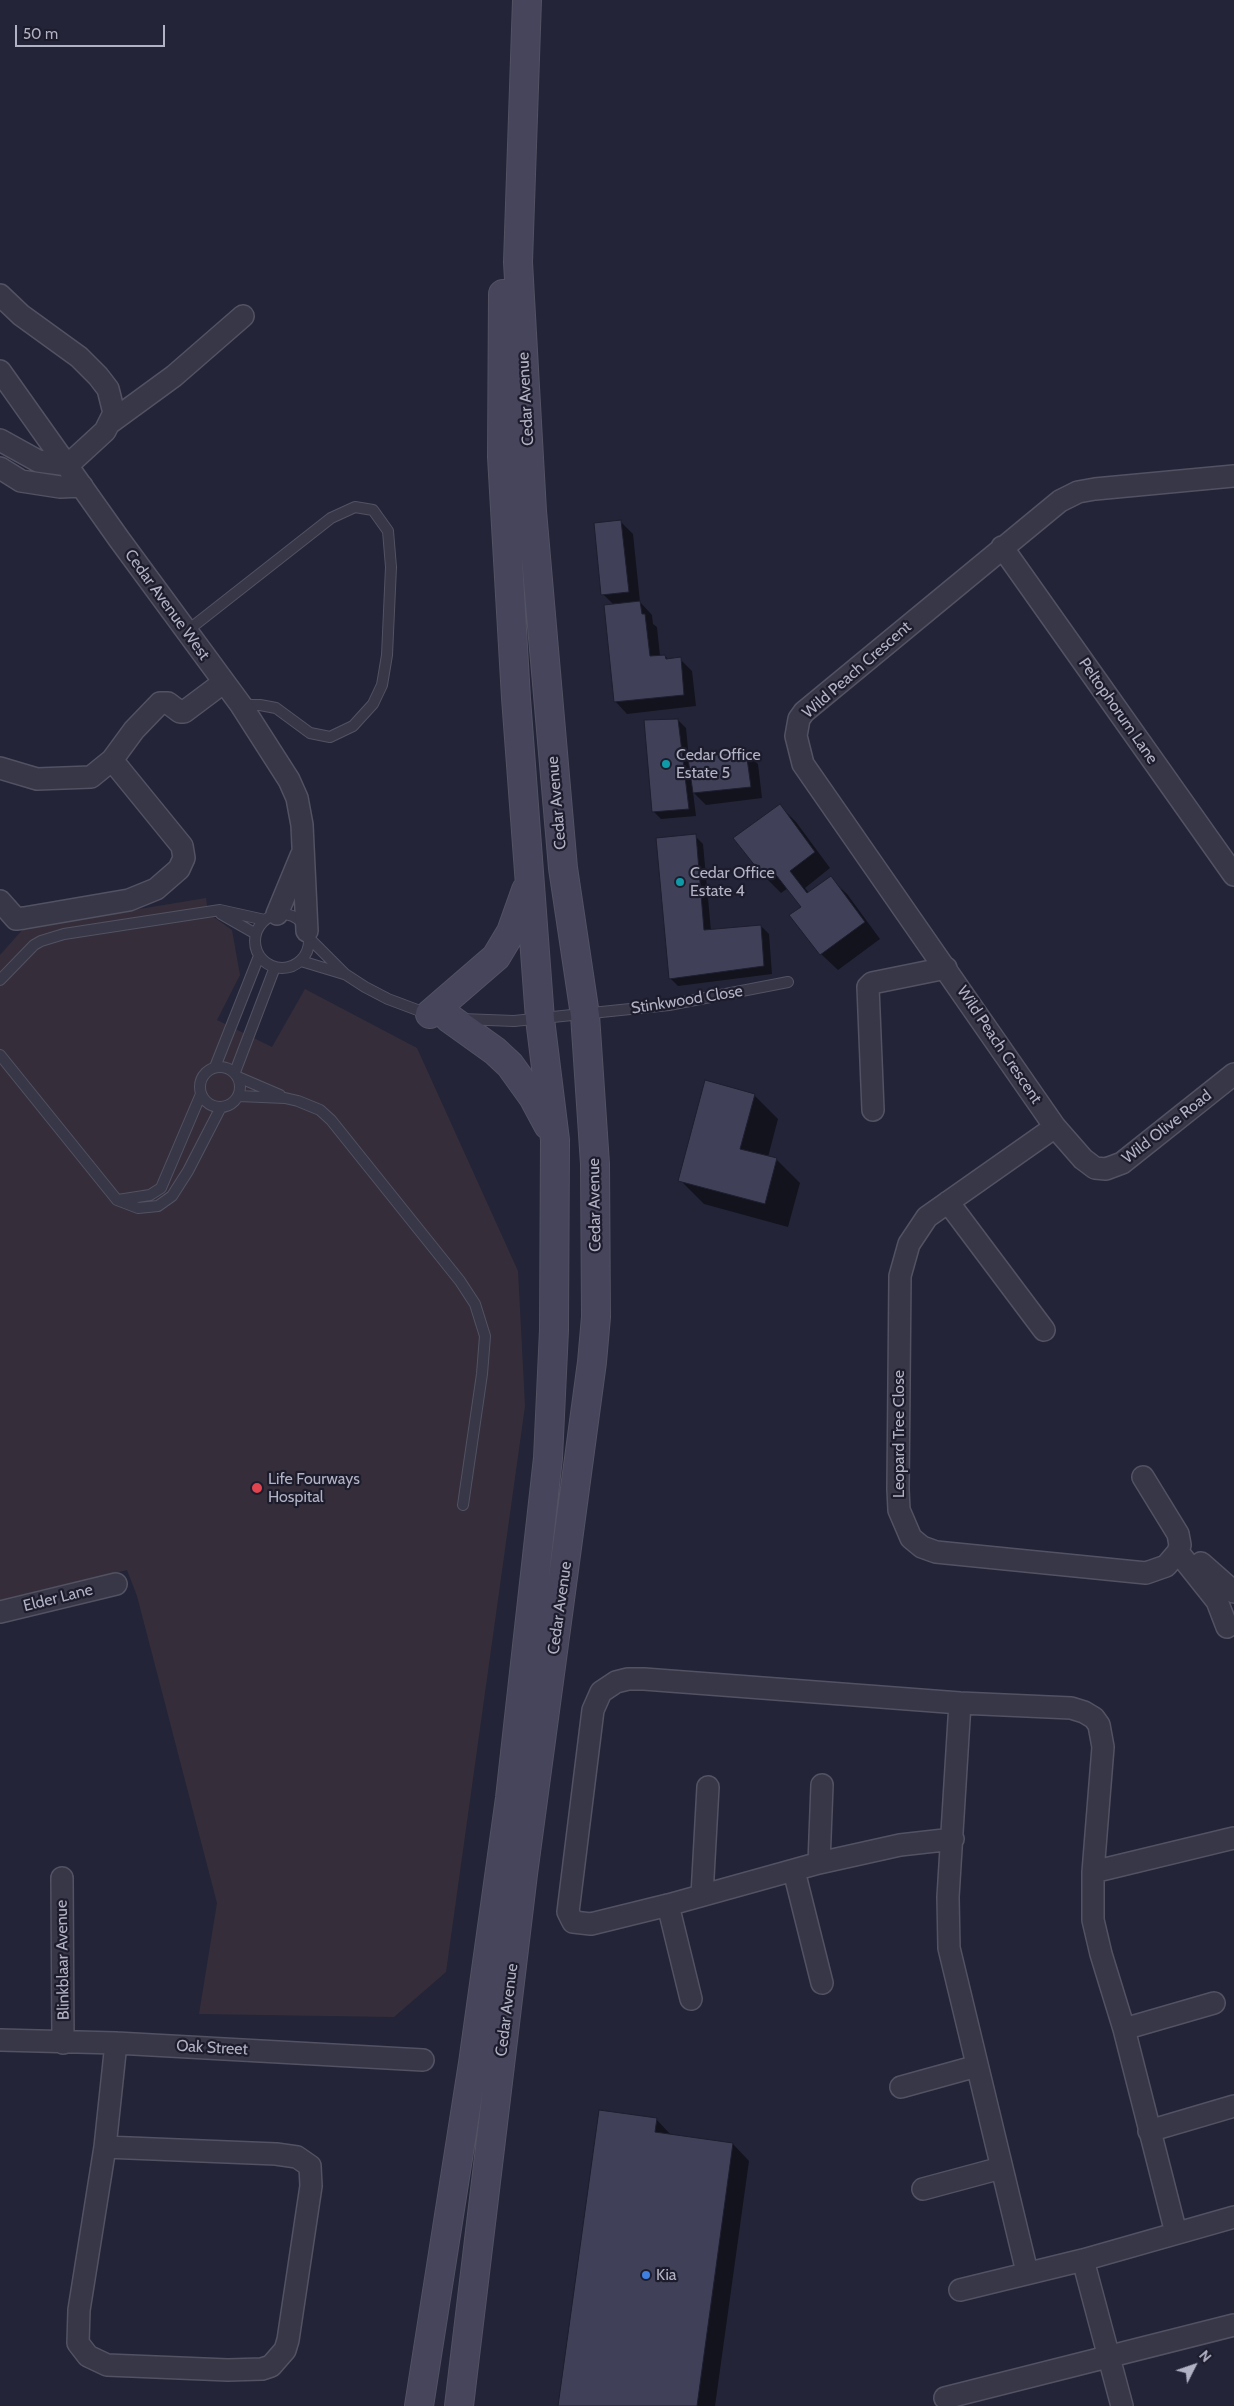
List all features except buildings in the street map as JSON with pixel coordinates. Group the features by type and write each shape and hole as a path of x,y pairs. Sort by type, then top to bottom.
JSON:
{"main road":[{"name":"Cedar Avenue","path":"419,2406 472,2072 510,1798 548,1458 554,1330 555,1140 540,1019 529,880 502,457 503,225 515,0"},
{"name":"Cedar Avenue","path":"459,2406 523,1874 592,1362 596,1317 595,1164 584,1014 563,868 532,511 520,292 518,227 527,0"},
{"path":"529,880 511,932 496,958 439,1016 495,1051 510,1065 533,1097 555,1140"}],"street":[{"path":"0,295 21,316 79,357 98,376 108,388 114,412 111,422 105,431 68,466 38,461 0,440"},
{"path":"111,422 174,376 243,316"},
{"name":"Cedar Avenue West","path":"0,371 275,755 297,798 302,825 308,935"},
{"path":"0,468 21,482 60,487 82,486"},
{"name":"Wild Peach Crescent","path":"1095,1168 1084,1159 1055,1127 803,764 798,750 797,728 804,712 1060,501 1078,492 1095,489 1234,476"},
{"name":"Peltophorum Lane","path":"1002,547 1234,875"},
{"path":"0,768 37,779 90,777 112,760 134,730 160,703 168,703 180,712 184,712 224,682"},
{"path":"0,901 16,918 120,902 156,889 179,869 184,858 182,846 112,760"},
{"name":"Cedar Avenue West","path":"271,917 303,851"},
{"path":"873,1110 868,987 872,983 946,968"},
{"name":"Wild Olive Road","path":"1095,1168 1112,1169 1122,1163 1234,1074"},
{"name":"Leopard Tree Close","path":"1055,1127 928,1217 908,1244 900,1276 898,1489 900,1510 911,1538 922,1546 936,1552 1146,1573 1166,1566 1179,1548"},
{"path":"948,1202 1044,1330"},
{"path":"1144,1477 1178,1534 1179,1548 1217,1601 1226,1627"},
{"path":"1179,1548 1234,1592"},
{"name":"Elder Lane","path":"0,1612 116,1584"},
{"path":"953,1840 900,1845 818,1863 668,1905 591,1924 578,1924 569,1918 568,1904 592,1710 595,1702 607,1687 628,1679 644,1679 960,1702 1071,1708 1084,1712 1094,1718 1102,1734 1103,1747 1093,1872 1093,1920 1101,1954 1124,2029 1176,2233"},
{"path":"960,1702 948,1897 949,1948 1027,2272"},
{"path":"818,1863 822,1785"},
{"path":"702,1895 708,1787"},
{"path":"1093,1872 1234,1838"},
{"path":"794,1871 822,1983"},
{"name":"Blinkblaar Avenue","path":"62,1878 64,2043"},
{"path":"668,1905 691,1999"},
{"path":"1124,2029 1214,2003"},
{"name":"Oak Street","path":"0,2040 116,2043 423,2060"},
{"path":"105,2147 276,2154 297,2157 310,2166 311,2186 288,2340 285,2350 271,2366 262,2369 228,2370 107,2364 96,2362 82,2351 77,2334 79,2310 105,2147 116,2043"},
{"path":"901,2087 977,2066"},
{"path":"1149,2131 1234,2106"},
{"path":"923,2188 1001,2168"},
{"path":"960,2290 1027,2272 1083,2260 1234,2217"},
{"path":"1083,2260 1122,2406"},
{"path":"945,2398 1108,2359 1234,2326"}],"lane":[{"path":"187,631 331,518 355,507 373,510 388,531 391,567 387,656 382,686 373,704 353,726 330,737 310,733 276,708 260,704 241,705"},
{"path":"212,911 229,918 256,934 255,942 260,956 266,963 284,968 301,961 345,974 388,999 439,1016 514,1021 584,1014"},
{"path":"0,980 26,952 47,938 212,911 271,917 295,917 308,935 345,974"},
{"name":"Cedar Avenue West","path":"256,934 271,917"},
{"name":"Cedar Avenue West","path":"301,961 306,954 308,935"},
{"path":"117,1200 150,1195 161,1188 201,1094 202,1078 215,1067 260,956"},
{"path":"201,1094 213,1106 220,1107 234,1102 239,1096 241,1089 237,1074 275,967"},
{"name":"Stinkwood Close","path":"584,1014 669,1005 788,982"},
{"path":"0,1055 117,1200 138,1208 158,1206 168,1201 184,1179 220,1107"},
{"path":"215,1067 222,1066 286,1098 308,1104 331,1120 460,1281 475,1304 485,1336 482,1374 463,1505"},
{"path":"239,1096 286,1098"}],"shaded area":[{"name":"Life Fourways Hospital","path":"206,898 208,913 232,930 240,975 217,1020 272,1047 305,989 417,1048 518,1271 525,1406 446,1972 394,2017 199,2014 217,1903 137,1596 127,1570 0,1601 0,955 24,928"}],"place":[{"name":"Cedar Office Estate 5","path":"666,764"},
{"name":"Cedar Office Estate 4","path":"680,882"},
{"name":"Life Fourways Hospital","path":"257,1488"},
{"name":"Kia","path":"646,2275"}]}
